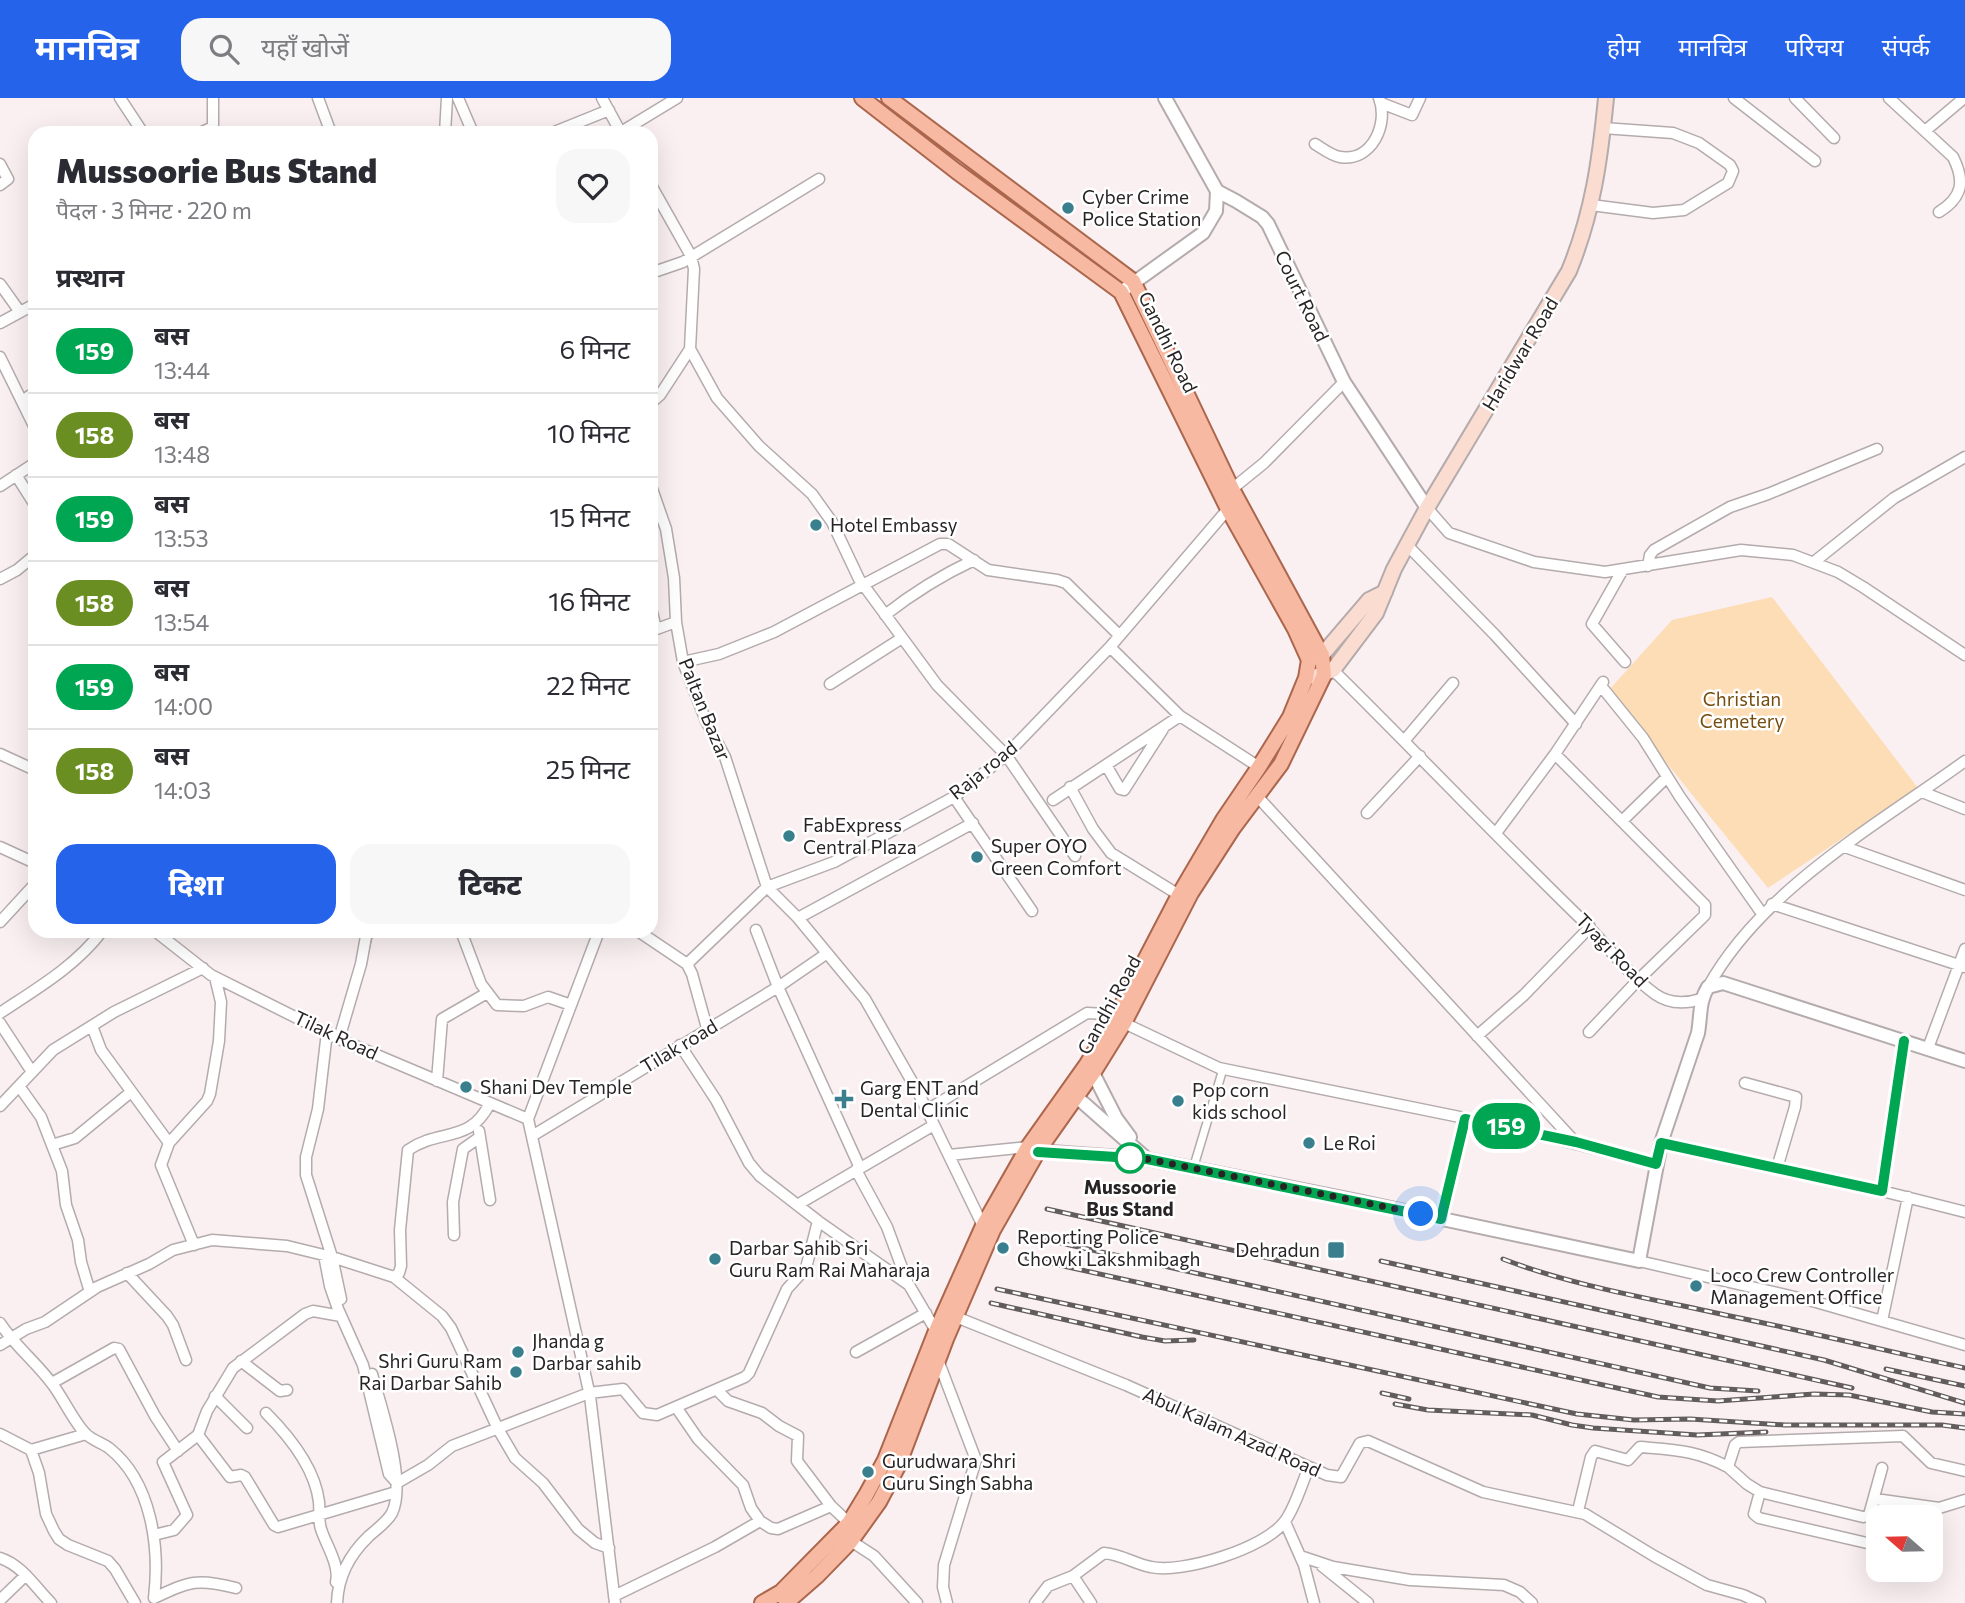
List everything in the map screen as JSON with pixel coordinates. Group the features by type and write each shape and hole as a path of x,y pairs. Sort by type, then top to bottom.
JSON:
{"main road":[{"name":"Gandhi Road","path":"862,98 1121,292 1228,509 1295,629 1316,657"},
{"name":"Gandhi Road","path":"890,98 1133,281 1316,657"},
{"name":"Haridwar Road","path":"1328,673 1376,613 1427,508 1569,271 1583,238 1591,205 1606,98"},
{"name":"Haridwar Road","path":"1316,657 1369,600 1385,592"},
{"name":"Gandhi Road","path":"1072,1093 1093,1073 1179,895 1223,820 1290,717 1316,657"},
{"path":"1306,678 1328,673 1316,657"},
{"name":"Gandhi Road","path":"933,1356 936,1331 983,1226 1119,1021 1191,893 1281,764 1328,673"},
{"name":"Gandhi Road","path":"933,1356 956,1317 993,1230 1033,1149"},
{"path":"762,1603 781,1592 849,1523 884,1460 933,1356"},
{"path":"786,1603 817,1576 850,1541 879,1502 898,1466 933,1356"}],"street":[{"path":"120,98 138,126"},
{"path":"213,98 213,126"},
{"path":"318,98 328,126"},
{"path":"445,126 447,98"},
{"path":"458,98 469,126"},
{"path":"602,98 617,126"},
{"path":"632,126 677,98"},
{"path":"1121,292 1203,233 1216,211 1217,191 1165,98"},
{"path":"1380,100 1412,115 1420,98"},
{"path":"1734,98 1815,161"},
{"path":"1795,98 1834,138"},
{"path":"1925,131 1964,98"},
{"path":"1315,144 1345,158 1373,146 1384,116 1380,100"},
{"path":"1895,100 1961,168 1964,177 1962,191 1951,205 1939,212"},
{"path":"569,126 609,110"},
{"path":"1591,205 1653,213 1684,211 1728,183 1733,171 1730,165 1688,138 1673,133 1603,128"},
{"path":"0,164 8,177 0,185"},
{"path":"658,271 680,263 819,179"},
{"name":"Court Road","path":"1217,191 1237,201 1268,224 1344,382 1427,508"},
{"path":"658,198 691,256 694,269 690,349 658,396"},
{"path":"0,284 20,312"},
{"path":"0,323 28,308"},
{"path":"690,349 717,398 759,446 812,494 832,522 862,584 937,685 1006,755 1075,856"},
{"path":"0,357 28,413"},
{"path":"1233,489 1264,463 1344,382"},
{"path":"22,401 28,397"},
{"path":"1648,566 1654,550 1730,507 1775,492 1877,449"},
{"path":"1814,562 1894,498 1965,457"},
{"path":"0,486 28,467"},
{"path":"16,475 28,494"},
{"name":"Paltan Bazar","path":"658,506 666,529 674,578 676,622 683,662 706,721 725,757 767,887"},
{"path":"1427,508 1441,527 1450,533 1534,562 1605,572 1741,550 1793,555 1814,562 1863,587 1965,656"},
{"name":"Raja road","path":"687,964 767,887 834,862 954,797 1006,755 1110,647 1228,509"},
{"path":"683,662 719,654 774,632 940,544 948,544 988,570 1066,583 1119,635"},
{"path":"1407,545 1495,635 1576,724"},
{"path":"885,615 946,573 974,560"},
{"path":"0,579 28,561"},
{"path":"1622,571 1592,624 1625,662"},
{"path":"658,629 676,622"},
{"path":"830,684 902,638"},
{"path":"1110,647 1180,716 1259,767"},
{"name":"Tyagi Road","path":"1328,673 1420,756 1656,995 1688,1004 1700,999"},
{"path":"1404,741 1452,683"},
{"path":"1496,833 1555,754 1602,683 1643,738 1763,915"},
{"path":"1053,800 1180,716"},
{"path":"1106,765 1120,789 1124,790 1166,725"},
{"path":"0,754 28,767"},
{"path":"1555,754 1705,905 1706,911 1589,1032"},
{"path":"1367,813 1420,756"},
{"path":"1639,1261 1661,1143 1698,1033 1700,999 1719,969 1772,904 1965,761"},
{"path":"1622,821 1667,777"},
{"path":"1070,787 1093,829 1111,853 1179,895"},
{"path":"1922,792 1965,809"},
{"path":"1257,796 1576,1142"},
{"path":"954,797 1032,911"},
{"path":"798,918 973,823"},
{"path":"0,847 28,860"},
{"path":"1846,847 1965,890"},
{"path":"767,887 798,918 865,999 927,1110 983,1226"},
{"path":"0,922 28,892"},
{"path":"1772,904 1962,966"},
{"path":"1477,1037 1524,995 1590,927"},
{"path":"756,930 778,987 858,1169 887,1227 909,1285 936,1331"},
{"path":"0,1013 53,978 97,938"},
{"name":"Tilak Road","path":"164,938 215,976 339,1039 528,1119"},
{"path":"339,1039 366,938"},
{"path":"464,938 481,984 494,1003 501,1006 524,1006 548,997 571,1005"},
{"path":"596,938 528,1119 589,1394 615,1599 715,1548 760,1521"},
{"path":"648,938 687,964 708,1028"},
{"path":"1927,1048 1962,966 1965,949"},
{"name":"Tilak road","path":"532,1136 778,987 826,954"},
{"path":"0,1106 53,1050 114,1012 203,968"},
{"path":"194,1245 161,1165 169,1143 207,1101 209,1094 219,1041 221,1002 215,976"},
{"path":"1708,987 1723,983 1965,1061"},
{"path":"437,1081 442,1019 487,993"},
{"path":"927,1110 1087,1013 1105,1014 1223,1069 1576,1142 1656,1164"},
{"path":"0,1023 32,1072"},
{"path":"92,1026 102,1050 169,1143"},
{"path":"323,1031 318,1109 306,1157 307,1182 339,1294 370,1368 385,1421 396,1488 395,1505 388,1518 361,1544 344,1571 334,1603"},
{"path":"1882,1191 1904,1041"},
{"path":"680,1045 716,1100 749,1163 760,1176 909,1285"},
{"path":"1193,1169 1223,1069"},
{"path":"1093,1073 1116,1118 1147,1159"},
{"path":"1745,1083 1796,1097 1777,1168"},
{"path":"19,1086 41,1117 62,1171 66,1205 78,1240 80,1262 90,1293"},
{"path":"52,1145 75,1138 131,1092"},
{"path":"1072,1093 1147,1159"},
{"path":"394,1277 401,1266 400,1230 408,1150 445,1135 458,1134 478,1122 490,1102"},
{"path":"1441,1219 1465,1119"},
{"path":"478,1122 491,1200"},
{"path":"797,1205 934,1125"},
{"path":"454,1235 453,1202 463,1149 480,1137"},
{"path":"1661,1143 1882,1191 1965,1212"},
{"path":"949,1155 1033,1149 1147,1159 1639,1261 1816,1302 1965,1345"},
{"path":"1882,1321 1908,1197"},
{"path":"198,1435 230,1477 245,1477 274,1525 278,1527 396,1488 452,1446 589,1394 622,1389 639,1409 650,1415 657,1415 717,1390 749,1373 787,1289 806,1268 818,1221"},
{"path":"0,1345 26,1329 45,1322 90,1293 173,1250 212,1240 287,1246 394,1277 442,1316 451,1328 498,1429 515,1458 543,1483 578,1528 595,1543 608,1548"},
{"path":"328,1256 330,1286 363,1365 388,1469 396,1488"},
{"path":"127,1273 167,1316 186,1360"},
{"path":"154,1535 174,1531 187,1515 164,1465 165,1460 198,1435 207,1411 233,1368 305,1314 313,1311 341,1315"},
{"path":"856,1352 926,1314"},
{"name":"Abul Kalam Azad Road","path":"956,1317 1126,1385 1327,1475 1341,1477 1360,1443 1368,1441 1483,1492 1578,1511 1668,1564 1719,1589 1760,1603"},
{"path":"0,1324 52,1383 86,1434 110,1449 130,1473 145,1501 154,1535 155,1600"},
{"path":"52,1383 114,1348 119,1349 155,1416 178,1451"},
{"path":"933,1356 976,1460 944,1565 943,1587 947,1603"},
{"path":"241,1361 280,1391 287,1390"},
{"path":"717,1390 728,1401 762,1413 798,1436 797,1461 831,1506 849,1523"},
{"path":"215,1396 247,1428"},
{"path":"676,1407 698,1439 743,1485 751,1507 760,1521 778,1529 831,1506"},
{"path":"266,1413 290,1438 311,1475 318,1502 318,1514 337,1573 334,1603"},
{"path":"0,1434 31,1450 86,1434"},
{"path":"1728,1467 1735,1445 1739,1442 1903,1436 1931,1463 1965,1471"},
{"path":"1578,1511 1591,1457 1595,1451 1628,1460 1640,1447 1689,1451 1728,1467 1760,1492 1863,1517 1869,1515 1882,1468"},
{"path":"31,1450 39,1473 46,1514 59,1539 108,1561 136,1603 155,1600 186,1583 205,1580 236,1588"},
{"path":"1035,1603 1048,1586 1073,1576 1104,1553 1152,1568 1179,1567 1223,1557 1259,1543 1285,1522 1309,1467"},
{"path":"1760,1492 1754,1510 1755,1516 1866,1543"},
{"path":"1875,1499 1939,1508 1965,1500"},
{"path":"1285,1522 1300,1556 1314,1603"},
{"path":"850,1541 874,1556 917,1603"},
{"path":"1300,1556 1320,1564 1410,1580 1504,1585 1520,1592 1532,1603"},
{"path":"0,1558 26,1575 51,1603"},
{"path":"1320,1564 1368,1603"},
{"path":"0,1600 26,1575"},
{"path":"1073,1576 1091,1603"},
{"path":"1719,1589 1729,1603"}],"green space":[{"name":"Christian Cemetery","path":"1772,597 1918,788 1768,888 1608,691 1672,620"}],"waterway":[{"path":"367,955 371,938"}],"railway":[{"path":"1047,1209 1852,1388"},
{"path":"1034,1237 1710,1388 1758,1391"},
{"path":"1027,1258 1658,1397 1718,1401 1814,1394 1849,1395 1932,1412 1965,1414"},
{"path":"1503,1259 1615,1292 1965,1368"},
{"path":"1381,1261 1824,1360 1965,1403"},
{"path":"997,1289 1577,1414 1634,1420 1690,1419 1785,1425 1942,1425 1965,1428"},
{"path":"991,1303 1142,1337 1165,1341 1194,1340"},
{"path":"1886,1369 1965,1386"},
{"path":"1382,1393 1409,1399"},
{"path":"1395,1404 1428,1410 1532,1415 1593,1428 1697,1435 1766,1432"}],"bus line":[{"name":"159","path":"1038,1152 1147,1159 1441,1219 1465,1119 1576,1142 1656,1164 1661,1143 1882,1191 1904,1041"}],"place":[{"name":"Cyber Crime Police Station","path":"1068,208"},
{"name":"Hotel Embassy","path":"816,525"},
{"name":"FabExpress Central Plaza","path":"789,836"},
{"name":"Super OYO Green Comfort","path":"977,857"},
{"name":"Shani Dev Temple","path":"466,1087"},
{"name":"Garg ENT and Dental Clinic","path":"844,1099"},
{"name":"Pop corn kids school","path":"1178,1101"},
{"name":"Le Roi","path":"1309,1143"},
{"name":"Mussoorie Bus Stand","path":"1130,1158"},
{"name":"Reporting Police Chowki Lakshmibagh","path":"1003,1248"},
{"name":"Dehradun","path":"1336,1250"},
{"name":"Darbar Sahib Sri Guru Ram Rai Maharaja","path":"715,1259"},
{"name":"Loco Crew Controller Management Office","path":"1696,1286"},
{"name":"Jhanda g Darbar sahib","path":"518,1352"},
{"name":"Shri Guru Ram Rai Darbar Sahib","path":"516,1372"},
{"name":"Gurudwara Shri Guru Singh Sabha","path":"868,1472"}],"route":[{"path":"1130,1158 1120,1157 1147,1159 1421,1214"}]}
